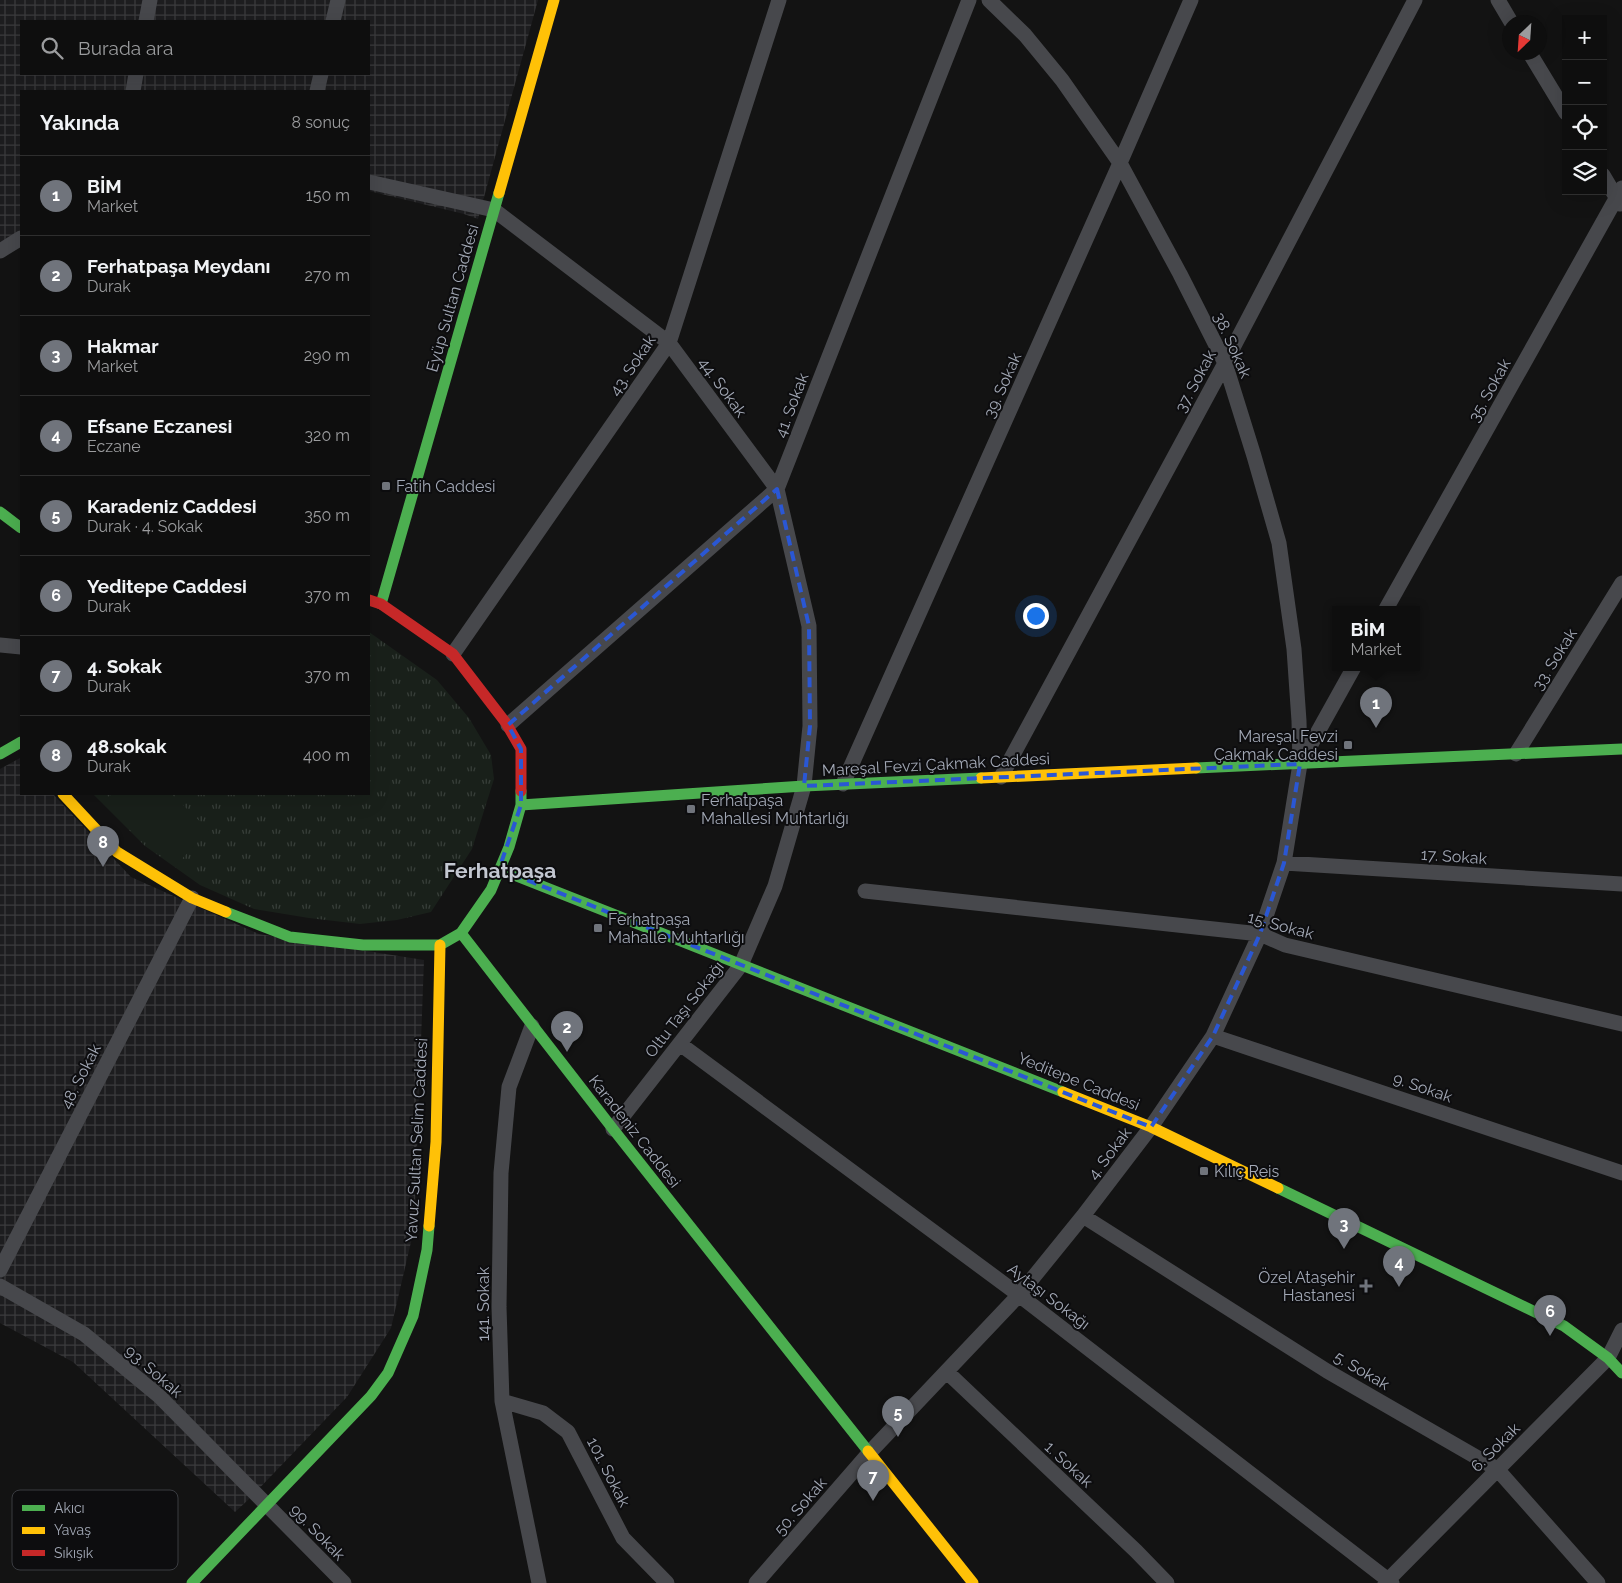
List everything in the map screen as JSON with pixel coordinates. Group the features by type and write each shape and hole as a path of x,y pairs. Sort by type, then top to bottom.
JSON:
{"street":[{"path":"146,20 150,0"},
{"path":"333,20 338,0"},
{"name":"Eyüp Sultan Caddesi","path":"381,604 554,0"},
{"name":"43. Sokak","path":"453,654 669,343 779,0"},
{"name":"41. Sokak","path":"508,725 777,490 969,0"},
{"name":"38. Sokak","path":"989,0 1025,35 1050,65 1120,163 1225,362 1279,543 1294,649 1300,764"},
{"name":"39. Sokak","path":"843,784 1191,0"},
{"name":"37. Sokak","path":"1001,777 1225,362 1415,0"},
{"path":"1498,0 1507,15"},
{"path":"1534,60 1562,106"},
{"path":"133,90 136,75"},
{"path":"317,90 321,75"},
{"path":"1607,180 1620,198"},
{"name":"44. Sokak","path":"370,182 494,210 669,343 777,490 809,626 810,726 804,786"},
{"name":"35. Sokak","path":"1388,606 1620,198"},
{"path":"0,251 20,239"},
{"path":"0,512 20,527"},
{"name":"33. Sokak","path":"1516,754 1622,583"},
{"path":"64,795 117,852 192,898 290,937 363,945 440,945 461,933 491,890 508,847 521,805 521,749 508,725 453,654 381,604 370,600"},
{"path":"0,645 20,647"},
{"path":"1300,764 1352,671"},
{"path":"0,754 20,743"},
{"name":"Mareşal Fevzi Çakmak Caddesi","path":"521,805 843,784 1622,749"},
{"name":"4. Sokak","path":"870,1452 1019,1295 1084,1216 1151,1127 1213,1036 1260,934 1284,863 1300,764"},
{"name":"Oltu Taşı Sokağı","path":"613,1130 741,965 775,886 804,786"},
{"name":"17. Sokak","path":"1284,863 1622,884"},
{"name":"Yeditepe Caddesi","path":"500,869 1151,1127 1564,1326 1608,1358 1622,1373"},
{"name":"15. Sokak","path":"865,891 1260,934 1285,945 1622,1024"},
{"name":"48. Sokak","path":"0,1270 192,898"},
{"name":"Karadeniz Caddesi","path":"461,933 613,1130 973,1583"},
{"name":"Yavuz Sultan Selim Caddesi","path":"192,1583 370,1396 388,1373 412,1316 427,1250 436,1142 440,945"},
{"name":"141. Sokak","path":"532,1026 509,1087 501,1173 499,1307 502,1401 539,1583"},
{"name":"9. Sokak","path":"1213,1036 1622,1173"},
{"name":"Aytaşı Sokağı","path":"680,1044 1019,1295 1388,1582"},
{"name":"5. Sokak","path":"1084,1216 1327,1370 1497,1469 1598,1583"},
{"name":"93. Sokak","path":"0,1286 84,1334 160,1396 267,1505"},
{"name":"6. Sokak","path":"1388,1582 1608,1358 1622,1330"},
{"name":"1. Sokak","path":"946,1372 1136,1551 1167,1583"},
{"name":"101. Sokak","path":"502,1401 543,1413 568,1432 623,1538 667,1583"},
{"name":"50. Sokak","path":"756,1583 870,1452"},
{"name":"99. Sokak","path":"267,1505 344,1583"}],"highlighted area":[{"path":"777,489 809,626 810,726 804,786 1300,764 1284,863 1260,934 1213,1036 1151,1127 499,869 521,805 521,749 508,725"}],"shaded area":[{"path":"0,0 538,0 478,219 370,191 370,90 20,90 20,246 0,256"},
{"path":"20,758 20,795 54,795 131,877 259,934 424,960 414,1229 391,1328 347,1397 235,1512 73,1362 0,1323 0,769"}],"green space":[{"path":"370,633 437,680 469,718 491,755 494,779 472,849 431,912 397,920 360,924 254,909 200,885 145,846 94,795 370,795"},
{"path":"111,795 172,795 209,830 177,864 107,799"}],"traffic: fast":[{"path":"381,604 499,193"},
{"path":"0,512 20,527"},
{"path":"0,754 20,743"},
{"path":"1196,768 1622,749"},
{"path":"521,805 804,786 981,778"},
{"path":"226,912 290,937 363,945 440,945 461,933 491,890 509,847 521,805 521,791"},
{"path":"499,869 1063,1092"},
{"path":"461,933 613,1129 868,1451"},
{"path":"1278,1188 1564,1326 1608,1358 1622,1373"},
{"path":"192,1583 371,1396 388,1373 413,1316 427,1250 429,1226"}],"traffic: slow":[{"path":"499,193 554,0"},
{"path":"981,778 1196,768"},
{"path":"64,795 117,852 192,898 226,912"},
{"path":"429,1226 436,1142 440,945"},
{"path":"1063,1092 1151,1127 1278,1188"},
{"path":"868,1451 973,1583"}],"traffic: jam":[{"path":"370,600 381,604 453,654 506,723 521,749 521,791"}],"place":[{"name":"Fatih Caddesi","path":"386,486"},
{"name":"BİM","path":"1376,728"},
{"name":"Mareşal Fevzi Çakmak Caddesi","path":"1348,745"},
{"name":"Ferhatpaşa Mahallesi Muhtarlığı","path":"691,809"},
{"name":"48.sokak","path":"103,867"},
{"name":"Ferhatpaşa Mahalle Muhtarlığı","path":"598,928"},
{"name":"Ferhatpaşa Meydanı","path":"567,1052"},
{"name":"Kılıç Reis","path":"1204,1171"},
{"name":"Hakmar","path":"1344,1249"},
{"name":"Özel Ataşehir Hastanesi","path":"1366,1286"},
{"name":"Efsane Eczanesi","path":"1399,1287"},
{"name":"Yeditepe Caddesi","path":"1550,1336"},
{"name":"Karadeniz Caddesi","path":"898,1437"},
{"name":"4. Sokak","path":"873,1501"}],"district":[{"name":"Ferhatpaşa","path":"500,871"}]}
